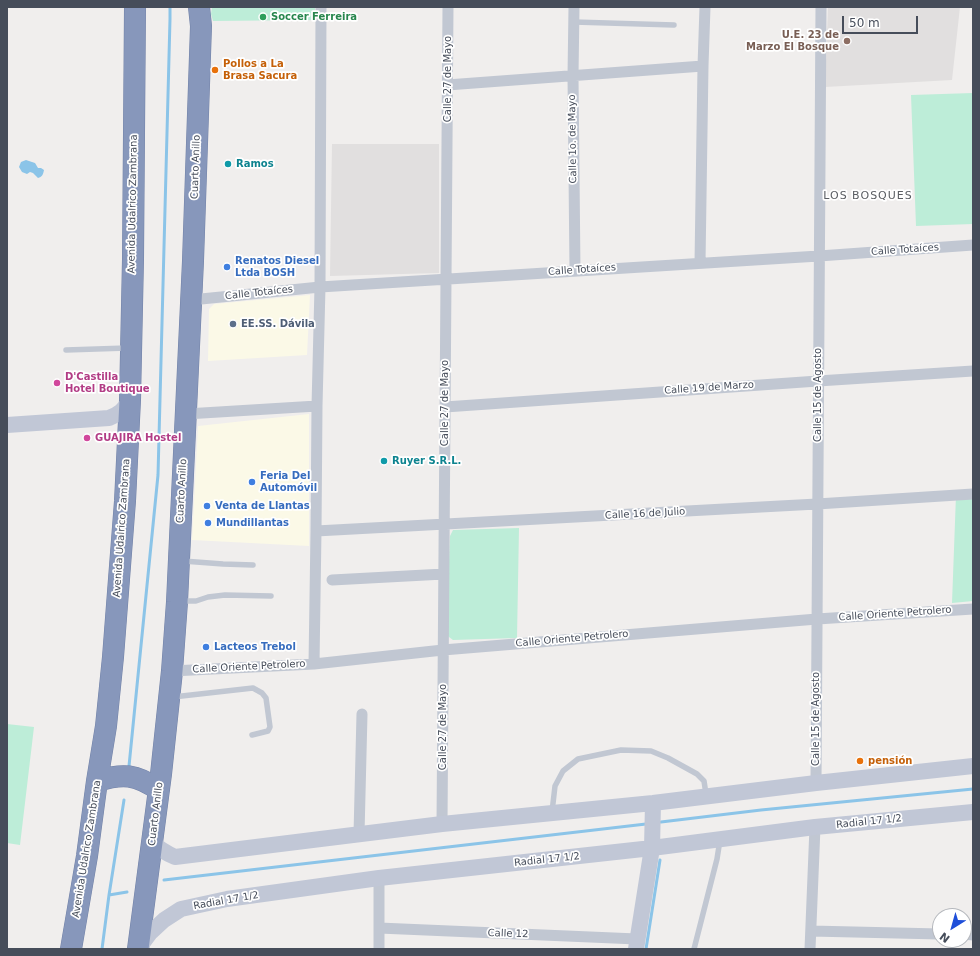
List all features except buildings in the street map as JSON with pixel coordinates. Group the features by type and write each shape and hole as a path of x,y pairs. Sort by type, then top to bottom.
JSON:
{"highway":[{"name":"Avenida Udalrico Zambrana","path":"71,949 87,856 106,779 106,726 126,501 131,348 135,7"},
{"name":"Cuarto Anillo","path":"138,949 152,842 152,786 169,697 177,602 194,261 201,26 199,7"},
{"path":"106,779 124,776 136,778 152,786"}],"main road":[{"path":"7,425 109,418 122,412 130,400"},
{"path":"109,418 120,423 128,431"},
{"path":"152,842 166,854 175,857 442,824 653,803 973,766"},
{"path":"636,944 652,848 653,803"},
{"name":"Radial 17 1/2","path":"138,949 164,920 181,909 227,899 379,878 652,848 815,828 973,812"}],"street":[{"path":"314,664 320,287 321,7"},
{"name":"Calle 27 de Mayo","path":"442,824 448,7"},
{"name":"Calle 1o. de Mayo","path":"574,7 573,76 575,271"},
{"path":"700,263 705,7"},
{"name":"Calle 15 de Agosto","path":"816,783 821,7"},
{"path":"448,85 703,66"},
{"name":"Calle Totaíces","path":"191,300 320,287 973,245"},
{"name":"Calle 19 de Marzo","path":"445,407 973,371"},
{"path":"186,414 317,406"},
{"name":"Calle 16 de Julio","path":"316,531 817,504 973,494"},
{"path":"332,580 444,574"},
{"name":"Calle Oriente Petrolero","path":"172,671 314,664 443,650 817,619 973,609"},
{"path":"359,834 362,714"},
{"path":"810,949 815,828"},
{"path":"379,878 379,949"},
{"name":"Calle 12","path":"379,928 636,944"},
{"path":"811,931 932,934"}],"lane":[{"path":"574,22 674,25"},
{"path":"66,350 131,348"},
{"path":"178,560 252,565"},
{"path":"177,602 196,601 208,597 271,596"},
{"path":"169,697 252,688 262,692 266,698 270,727 268,731 252,735"},
{"path":"551,813 554,786 564,771 578,759 621,750 651,751 698,774 704,781 706,797"},
{"path":"694,949 717,858 720,839"}],"shaded area":[{"path":"828,7 960,7 952,80 825,87"},
{"path":"332,144 439,144 439,273 330,276"},
{"path":"310,295 307,355 208,361 209,309 214,304"},
{"name":"Feria Del Automóvil","path":"309,414 309,546 192,540 198,426"}],"green space":[{"name":"Soccer Ferreira","path":"212,7 315,7 315,20 213,21 211,14"},
{"path":"973,93 973,224 916,226 911,95"},
{"path":"973,494 973,601 952,603 956,495"},
{"path":"519,528 517,638 453,640 446,634 450,536 453,530"},
{"path":"7,724 34,727 20,845 7,843"}],"water":[{"path":"26,160 35,163 38,168 44,170 43,174 38,178 33,173 30,172 27,174 22,172 19,167 21,162"}],"waterway":[{"path":"129,766 158,475 170,7"},
{"path":"661,822 761,810 973,789"},
{"path":"102,949 124,800"},
{"path":"164,880 646,824"},
{"path":"646,949 660,860"},
{"path":"109,895 127,892"}],"place":[{"name":"Soccer Ferreira","path":"263,17"},
{"name":"U.E. 23 de Marzo El Bosque","path":"847,41"},
{"name":"Pollos a La Brasa Sacura","path":"215,70"},
{"name":"Ramos","path":"228,164"},
{"name":"Renatos Diesel Ltda BOSH","path":"227,267"},
{"name":"EE.SS. Dávila","path":"233,324"},
{"name":"D'Castilla Hotel Boutique","path":"57,383"},
{"name":"GUAJIRA Hostel","path":"87,438"},
{"name":"Ruyer S.R.L.","path":"384,461"},
{"name":"Feria Del Automóvil","path":"252,482"},
{"name":"Venta de Llantas","path":"207,506"},
{"name":"Mundillantas","path":"208,523"},
{"name":"Lacteos Trebol","path":"206,647"},
{"name":"pensión","path":"860,761"}],"district":[{"name":"LOS BOSQUES","path":"868,196"}]}
